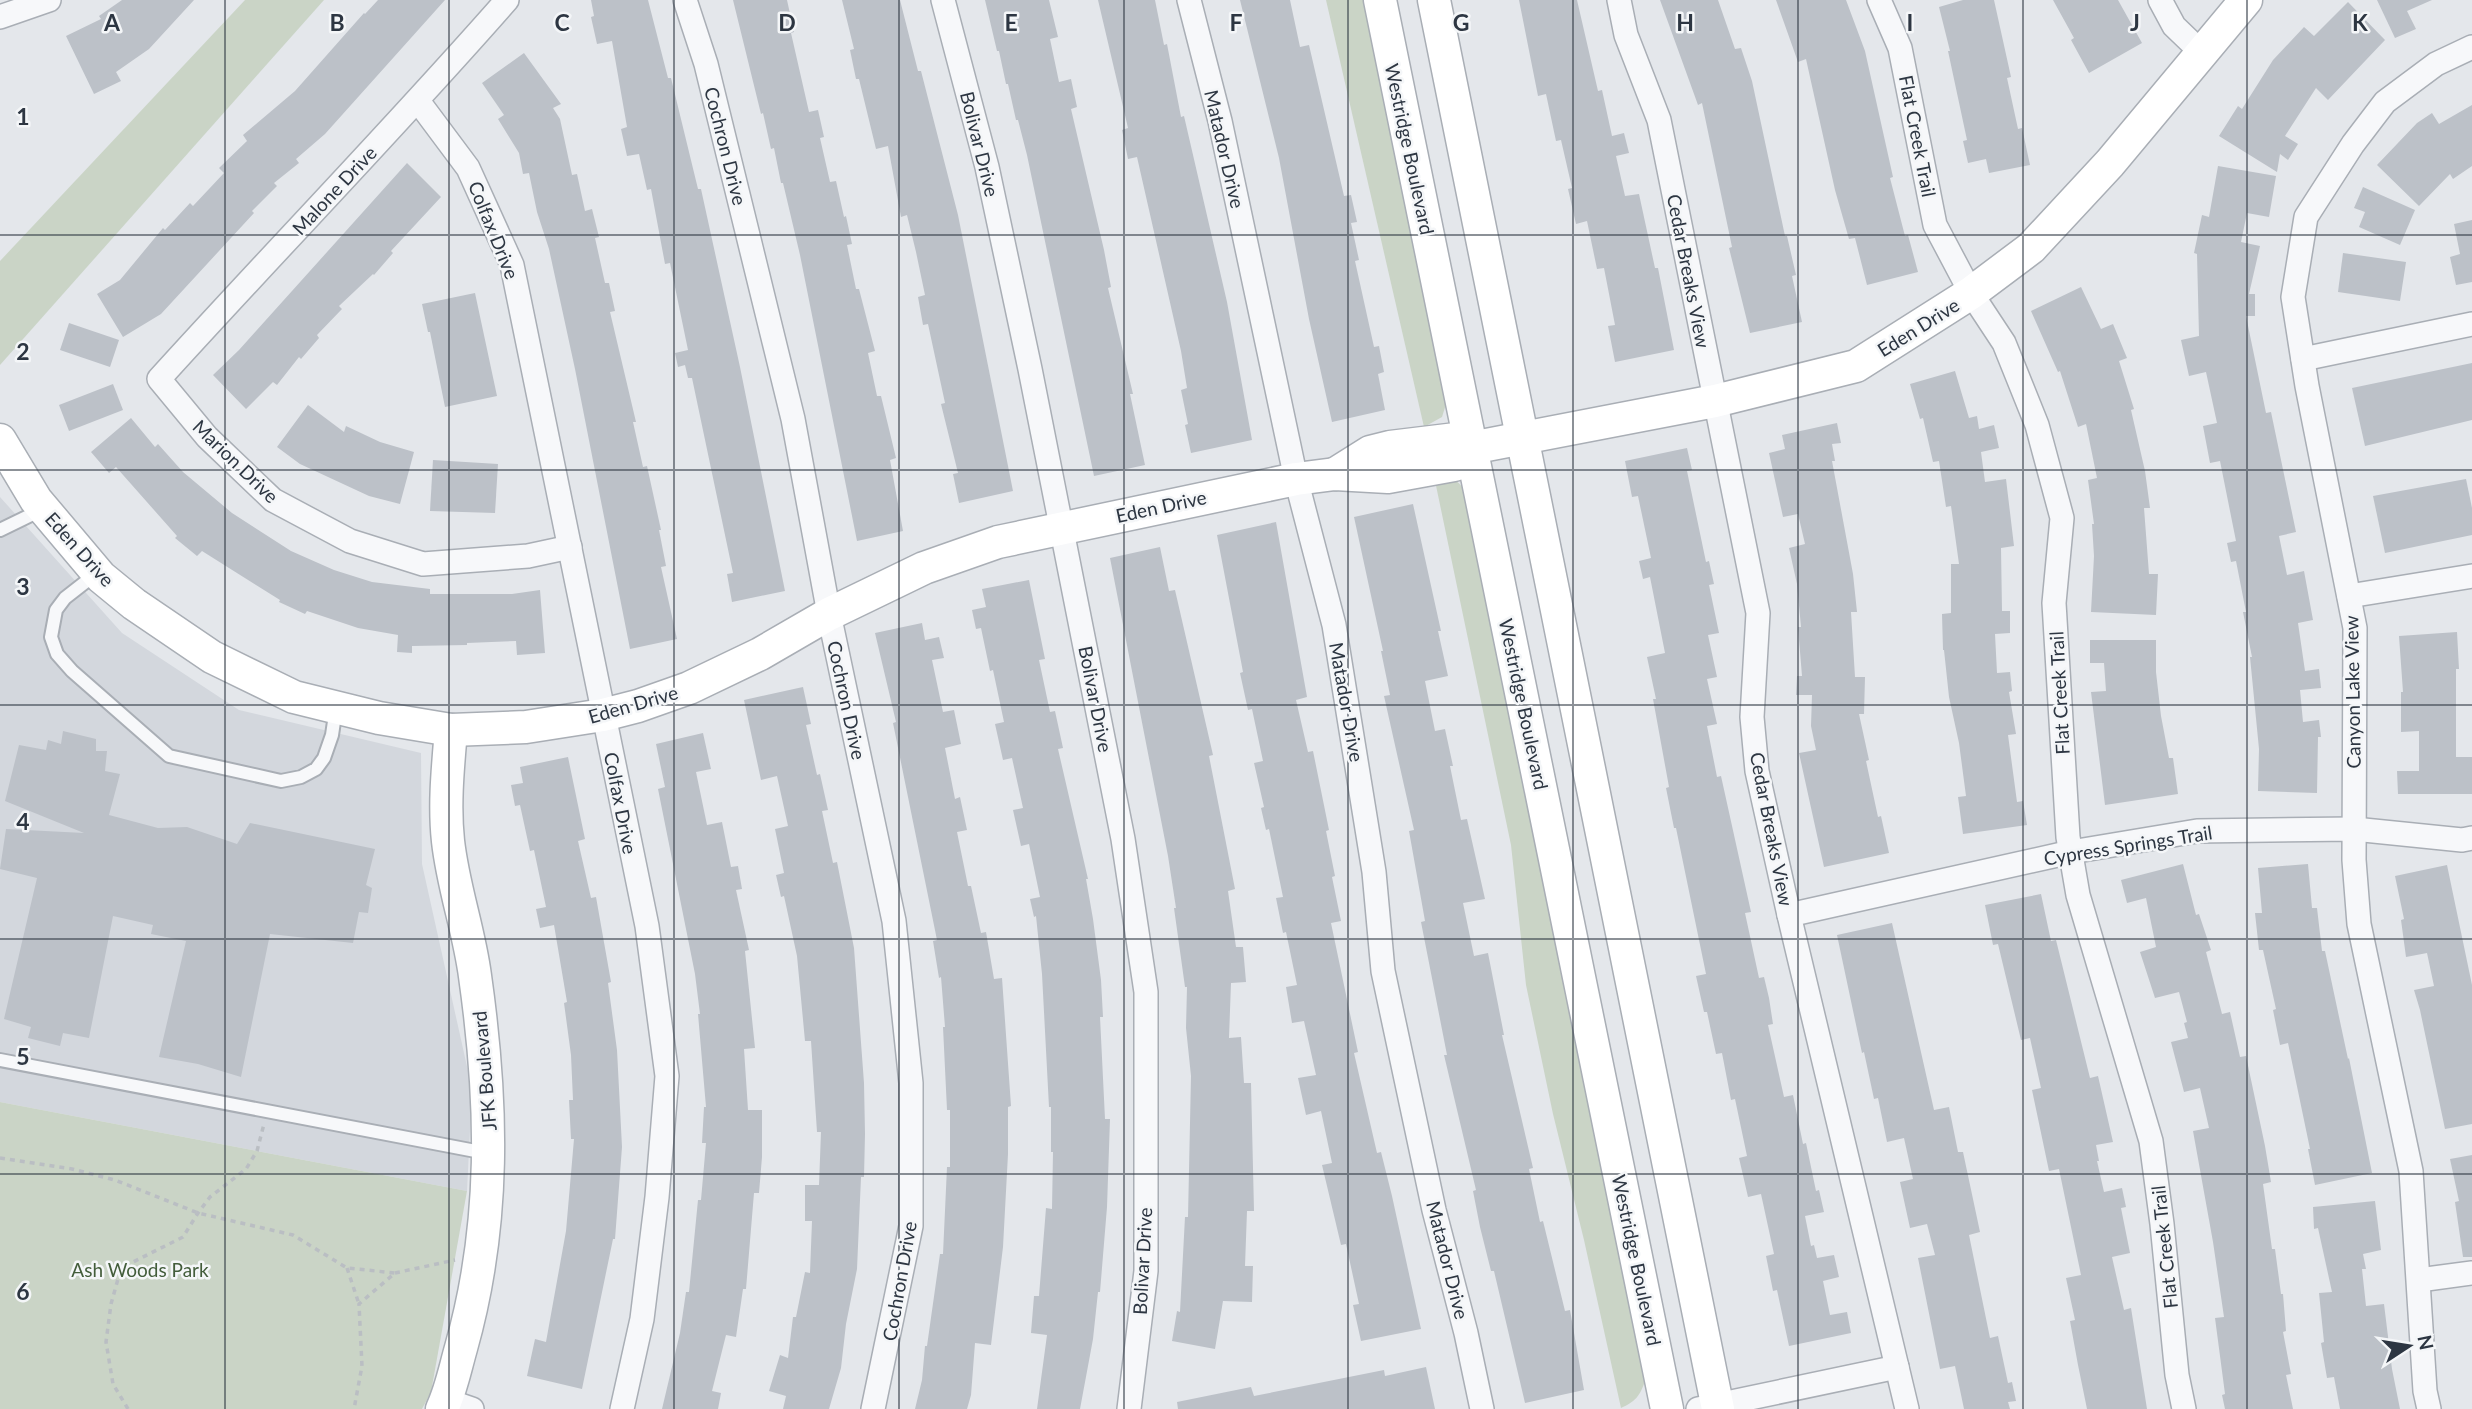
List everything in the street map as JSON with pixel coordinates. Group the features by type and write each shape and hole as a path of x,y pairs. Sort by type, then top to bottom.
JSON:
{"street":[{"path":"0,17 49,0"},
{"name":"Malone Drive","path":"159,379 252,276 418,101 507,0"},
{"name":"Cochron Drive","path":"684,0 706,64 793,419 829,614 894,921 911,1083 911,1226 873,1409"},
{"name":"Bolivar Drive","path":"943,0 990,180 1062,528 1123,839 1146,992 1146,1271 1129,1409"},
{"name":"Matador Drive","path":"1189,0 1220,121 1297,479 1334,625 1374,872 1383,971 1434,1210 1482,1409"},
{"name":"Westridge Boulevard","path":"1380,0 1667,1409"},
{"path":"1434,0 1711,1408 1897,1367"},
{"name":"Cedar Breaks View","path":"1619,0 1626,35 1659,120 1758,613 1752,717 1757,771 1907,1409"},
{"name":"Flat Creek Trail","path":"1879,0 1900,48 1936,225 1972,293 2004,343 2037,425 2062,518 2054,603 2059,711 2071,852 2078,895 2151,1141 2177,1376 2184,1409"},
{"path":"2160,0 2174,26 2201,52"},
{"name":"Eden Drive","path":"0,440 43,509 97,572 134,604 212,657 294,697 336,708 451,730 526,727 603,715 689,688 760,653 829,614 925,568 998,542 1297,479 1335,474 1388,477 1463,463 1471,448 1715,401 1856,366 1972,293 2031,248 2110,163 2246,0"},
{"name":"Canyon Lake View","path":"2429,1409 2425,1391 2411,1171 2359,924 2354,829 2355,628 2303,359 2294,297 2306,217 2353,144 2385,102 2436,64 2472,47"},
{"name":"Colfax Drive","path":"418,101 468,168 512,265 646,926 667,1076 657,1197 642,1319 622,1409"},
{"path":"2303,359 2472,324"},
{"name":"Marion Drive","path":"159,379 207,437 273,500 350,541 423,564 527,556 570,547"},
{"path":"2349,597 2472,576"},
{"name":"JFK Boulevard","path":"451,730 446,802 447,839 475,973 487,1074 489,1154 480,1263 453,1406"},
{"name":"Cypress Springs Trail","path":"1789,915 2071,852 2197,831 2354,829 2462,840 2472,838"},
{"path":"2420,1280 2472,1273"}],"lane":[{"path":"0,530 43,509"},
{"path":"97,572 65,598 56,610 51,637 57,654 72,671 169,756 281,781 301,777 316,769 324,758 332,735 336,708"},
{"path":"0,1060 489,1154"}],"path":[{"path":"128,1409 113,1384 106,1342 111,1304 118,1279 129,1264 183,1237 210,1197 246,1169 257,1152 267,1112"},
{"path":"0,1158 72,1169 115,1180 198,1213 293,1235 347,1268 395,1273 455,1259 480,1263"},
{"path":"347,1268 359,1304 362,1366 354,1409"},
{"path":"359,1304 395,1273"}],"shaded area":[{"path":"0,497 122,633 239,710 421,753 422,864 472,1089 467,1191 0,1102"}],"green space":[{"path":"245,0 324,0 0,365 0,261"},
{"path":"1326,0 1367,0 1447,401 1442,417 1424,427"},
{"path":"1434,476 1454,480 1467,495 1645,1381 1636,1398 1621,1408 1526,985 1511,845"},
{"name":"Ash Woods Park","path":"0,1102 467,1191 431,1392 422,1409 0,1409"}],"building":[{"path":"122,0 194,0 149,49 116,72 121,81 94,94 66,36 101,19 99,16"},
{"path":"378,0 445,0 325,134 296,159 299,163 274,183 277,186 252,211 254,213 161,314 123,337 97,294 120,280 163,228 165,230 190,203 193,206 224,173 219,168 247,141 243,135 295,91"},
{"path":"591,0 648,0 668,78 671,78 698,189 701,189 785,591 732,602 727,574 733,573 692,378 688,378 685,365 678,367 675,353 688,350 670,263 665,264 651,189 647,190 639,154 627,156 621,129 627,127 612,41 597,44 591,17 594,16"},
{"path":"733,0 787,0 794,32 791,33 809,112 818,110 824,137 820,138 830,182 836,181 844,217 846,216 852,244 847,245 856,289 859,289 875,351 868,353 877,396 881,396 896,458 890,460 903,531 857,541 800,255"},
{"path":"842,0 900,0 958,215 1013,491 959,503 953,474 958,473 941,404 945,403 928,324 923,325 918,297 925,295 916,252 907,215 901,217 888,146 876,149 859,79 856,79 850,50 854,49"},
{"path":"985,0 1049,0 1058,37 1050,39 1059,82 1071,79 1077,107 1071,109 1104,250 1111,287 1108,288 1133,394 1130,394 1145,465 1094,476 1027,155"},
{"path":"1098,0 1155,0 1227,302 1252,440 1191,453 1181,390 1187,388 1181,351 1137,157 1128,159 1122,130 1128,128"},
{"path":"1240,0 1290,0 1300,47 1309,45 1344,196 1351,195 1357,222 1351,223 1359,260 1355,261 1374,347 1379,346 1384,372 1378,374 1385,410 1332,422 1309,319 1279,158"},
{"path":"1519,0 1577,0 1598,91 1602,90 1612,136 1624,133 1629,153 1616,156 1625,196 1639,194 1655,268 1658,268 1674,350 1615,362 1608,326 1615,325 1604,268 1597,269 1587,221 1576,224 1568,189 1572,188 1561,140 1556,141 1546,94 1538,96"},
{"path":"1660,0 1718,0 1735,49 1741,48 1752,81 1785,236 1796,275 1792,276 1802,322 1750,333 1729,248 1732,247 1702,103 1698,105"},
{"path":"1776,0 1846,0 1865,51 1893,177 1890,178 1905,236 1908,235 1918,272 1867,285 1855,238 1849,239 1835,190 1806,59 1798,62"},
{"path":"1963,0 1994,0 2011,77 2007,78 2018,129 2022,128 2030,165 1989,173 1986,159 1968,163 1963,141 1967,140 1939,7"},
{"path":"2053,0 2118,0 2142,43 2089,73"},
{"path":"2377,0 2432,0 2407,11 2416,29 2395,38"},
{"path":"2348,2 2385,40 2328,100 2316,88 2285,136 2298,144 2288,160 2280,154 2277,172 2219,136 2238,106 2242,109 2273,60 2304,27 2314,36"},
{"path":"524,53 561,104 553,108 560,119 572,175 577,174 585,211 592,209 605,283 609,283 615,311 610,312 636,422 633,422 643,467 647,466 661,530 666,566 661,567 677,639 630,649 549,249 537,212 529,173 523,174 519,153 498,119 504,115 482,83"},
{"path":"2472,105 2472,166 2453,179 2450,174 2419,206 2377,165 2417,123 2432,113 2439,124"},
{"path":"407,163 441,197 391,251 393,253 374,275 339,306 342,309 317,335 319,338 301,359 299,357 277,385 273,382 246,409 213,375 239,350"},
{"path":"2218,166 2276,176 2269,217 2247,213 2241,242 2260,246 2249,294 2255,294 2255,316 2246,316 2266,413 2271,412 2296,532 2279,536 2287,575 2304,571 2313,620 2298,623 2305,671 2319,669 2321,688 2300,690 2303,722 2319,720 2321,737 2318,737 2317,793 2258,791 2259,749 2252,657 2236,561 2231,562 2227,543 2236,541 2220,461 2210,463 2203,426 2217,423 2206,372 2189,376 2181,340 2199,336 2197,254 2194,253 2202,215 2209,217"},
{"path":"2363,187 2415,210 2400,245 2359,227 2365,212 2354,208"},
{"path":"2472,220 2472,282 2456,285 2450,257 2460,254 2454,224"},
{"path":"2343,253 2406,262 2400,301 2338,292"},
{"path":"2081,287 2101,329 2113,324 2127,358 2119,361 2134,409 2131,410 2145,471 2150,508 2144,508 2149,574 2158,574 2156,615 2091,612 2094,524 2088,480 2097,478 2086,424 2078,427 2060,371 2058,372 2031,311"},
{"path":"475,293 497,396 445,407 422,304"},
{"path":"69,323 119,340 110,367 60,350"},
{"path":"2472,363 2472,420 2365,446 2352,388"},
{"path":"1955,371 1969,418 1977,416 1979,429 1994,425 1999,448 1981,452 1985,482 2006,479 2014,546 2001,548 2002,611 2010,611 2010,633 1995,634 1997,673 2010,672 2012,691 2009,692 2016,734 2008,735 2017,802 2023,801 2027,825 1963,834 1958,797 1966,796 1949,697 1942,614 1951,613 1951,564 1959,564 1951,506 1946,507 1939,461 1933,462 1923,418 1920,419 1910,384"},
{"path":"113,384 123,410 69,431 59,405"},
{"path":"308,405 344,432 346,426 380,442 414,452 400,504 369,496 300,464 277,447"},
{"path":"131,418 155,447 158,444 183,472 232,513 291,551 334,570 372,582 430,589 430,594 512,594 540,590 545,653 517,655 516,641 412,646 412,653 397,652 398,635 358,628 307,611 305,614 279,602 280,600 202,551 197,556 175,538 177,536 116,467 109,473 91,452"},
{"path":"1837,423 1841,443 1832,444 1835,461 1832,461 1853,574 1857,612 1851,612 1855,677 1865,677 1864,714 1859,714 1878,817 1881,816 1889,853 1824,867 1799,753 1816,750 1811,726 1812,695 1796,695 1797,676 1802,676 1798,627 1801,627 1797,584 1789,548 1805,544 1798,514 1783,517 1769,453 1785,449 1782,435"},
{"path":"1687,448 1692,470 1687,471 1706,562 1709,561 1714,584 1709,585 1719,633 1708,635 1717,677 1707,679 1717,724 1707,726 1717,777 1721,776 1751,912 1745,913 1759,978 1764,977 1769,998 1773,1024 1768,1025 1784,1097 1793,1095 1803,1144 1806,1143 1816,1191 1819,1190 1824,1212 1805,1216 1811,1246 1814,1245 1817,1258 1834,1255 1839,1277 1823,1281 1830,1315 1847,1312 1851,1333 1789,1346 1777,1290 1773,1291 1766,1256 1774,1254 1761,1194 1748,1197 1739,1158 1747,1156 1735,1099 1731,1100 1722,1053 1716,1054 1696,976 1706,974 1666,788 1669,787 1647,657 1665,653 1650,577 1643,579 1639,561 1651,558 1638,496 1632,497 1625,461"},
{"path":"433,460 498,464 495,513 430,511"},
{"path":"2466,479 2472,508 2472,535 2385,553 2373,496"},
{"path":"1413,504 1441,631 1438,631 1448,676 1425,681 1435,731 1445,729 1461,820 1467,819 1485,899 1463,903 1474,956 1488,953 1502,1035 1533,1168 1529,1169 1540,1222 1543,1221 1565,1311 1570,1310 1584,1390 1525,1403 1494,1271 1491,1271 1480,1227 1473,1191 1476,1190 1444,1055 1447,1055 1421,922 1425,921 1409,831 1414,830 1384,696 1390,695 1383,651 1354,517"},
{"path":"1276,522 1307,697 1296,700 1308,752 1313,751 1329,830 1326,831 1335,876 1332,877 1341,921 1331,923 1358,1052 1354,1053 1377,1153 1381,1152 1392,1196 1421,1329 1361,1341 1353,1305 1359,1304 1346,1244 1341,1245 1322,1165 1332,1163 1321,1111 1306,1115 1298,1078 1316,1075 1304,1021 1292,1023 1286,987 1297,985 1276,898 1283,897 1269,829 1266,830 1261,808 1264,807 1254,763 1263,761 1252,709 1248,710 1240,673 1243,672 1217,535"},
{"path":"1160,547 1169,591 1175,590 1213,755 1209,756 1235,889 1228,891 1236,947 1243,947 1246,982 1231,983 1229,1038 1241,1037 1244,1083 1251,1083 1254,1211 1247,1211 1245,1266 1253,1266 1252,1302 1223,1301 1215,1349 1172,1341 1177,1311 1180,1312 1185,1217 1188,1217 1191,1076 1186,1028 1187,987 1168,856 1110,558"},
{"path":"1029,580 1045,659 1039,660 1050,712 1055,711 1063,748 1058,749 1088,879 1101,980 1105,1119 1110,1119 1100,1292 1080,1409 1037,1409 1047,1335 1031,1333 1034,1296 1039,1296 1046,1208 1052,1209 1053,1152 1042,974 1036,916 1034,917 1030,899 1040,897 1029,844 1021,846 1013,810 1023,808 1012,758 1003,760 995,724 1004,722 981,628 976,629 972,610 986,607 982,589"},
{"path":"922,623 925,640 939,637 944,658 932,660 943,712 954,710 961,744 945,748 955,799 960,797 967,830 957,832 968,886 971,886 981,933 986,932 994,979 1002,978 1011,1106 1008,1107 1003,1247 991,1345 975,1343 971,1395 967,1409 915,1409 922,1380 940,1254 943,1254 947,1167 950,1167 950,1110 947,1110 941,977 939,978 933,941 937,940 893,723 896,722 875,633"},
{"path":"2457,632 2459,669 2456,669 2456,757 2472,757 2472,794 2398,794 2397,771 2419,771 2419,731 2401,732 2403,692 2399,636"},
{"path":"2090,640 2156,640 2156,672 2161,716 2169,758 2173,758 2178,794 2105,805 2091,692 2106,691 2104,663 2090,663"},
{"path":"803,687 811,724 806,725 828,810 822,811 833,863 837,862 854,948 864,1083 864,1177 861,1177 857,1269 841,1368 829,1409 783,1409 786,1396 769,1391 780,1355 788,1358 793,1317 796,1317 805,1272 810,1273 812,1221 805,1221 805,1185 819,1185 821,1132 817,1132 811,1041 805,1041 797,956 784,896 781,897 776,875 784,873 775,829 788,826 777,776 761,780 744,700"},
{"path":"63,731 96,739 96,751 107,751 105,771 120,774 109,815 158,828 187,827 237,844 250,823 375,849 366,885 372,888 368,913 359,912 353,943 270,934 241,1077 198,1064 159,1057 186,941 151,934 153,925 113,916 89,1038 63,1033 60,1046 28,1038 31,1027 4,1019 37,878 0,869 6,829 84,833 5,801 19,745 46,750 48,740 61,744"},
{"path":"703,733 711,769 696,772 707,825 722,822 731,867 738,866 742,889 736,890 749,950 745,951 755,1048 744,1049 748,1110 762,1110 762,1157 759,1193 754,1193 746,1289 743,1289 736,1337 726,1335 712,1391 721,1393 718,1409 662,1409 680,1333 686,1292 689,1292 698,1200 701,1200 706,1107 695,974 658,789 665,787 656,744"},
{"path":"568,757 585,839 578,841 591,898 596,897 611,982 608,983 617,1050 622,1147 615,1239 582,1389 527,1376 535,1339 546,1342 566,1231 574,1139 571,1139 569,1100 573,1100 571,1055 564,1003 567,1002 554,925 540,928 536,909 546,907 534,850 530,851 520,805 515,806 511,785 523,783 520,767"},
{"path":"2183,864 2196,915 2199,914 2211,950 2206,952 2222,1014 2230,1012 2240,1057 2246,1056 2265,1146 2271,1182 2263,1184 2272,1249 2275,1249 2283,1294 2286,1331 2283,1332 2291,1374 2286,1375 2293,1409 2225,1409 2222,1395 2225,1394 2215,1318 2224,1317 2193,1131 2209,1128 2200,1088 2184,1092 2171,1042 2188,1038 2179,992 2155,998 2140,952 2156,947 2146,898 2127,903 2121,880"},
{"path":"2308,864 2312,908 2317,908 2322,951 2325,951 2372,1173 2315,1185 2288,1043 2280,1045 2273,1010 2276,1009 2263,950 2259,950 2255,913 2262,913 2258,868"},
{"path":"2447,865 2472,985 2472,1124 2445,1129 2414,990 2434,986 2427,953 2406,957 2401,920 2404,919 2395,876"},
{"path":"2041,894 2051,941 2056,940 2090,1078 2098,1076 2113,1142 2096,1145 2097,1161 2104,1192 2122,1188 2126,1207 2121,1208 2130,1253 2112,1257 2124,1310 2131,1308 2147,1409 2087,1409 2070,1321 2075,1320 2066,1278 2081,1275 2059,1169 2049,1171 2032,1090 2041,1088 2030,1038 2021,1040 1998,944 1993,945 1985,905"},
{"path":"1892,923 1934,1110 1949,1107 1958,1152 1963,1152 1980,1232 1969,1235 1990,1338 1998,1336 2008,1383 2012,1382 2016,1401 2008,1402 2010,1409 1964,1409 1955,1366 1940,1369 1918,1258 1935,1255 1927,1224 1910,1228 1900,1182 1913,1179 1904,1138 1887,1142 1878,1098 1874,1099 1864,1052 1862,1053 1837,935"},
{"path":"2472,1155 2472,1257 2463,1257 2455,1202 2459,1201 2450,1159"},
{"path":"2375,1201 2381,1250 2363,1254 2366,1269 2362,1269 2366,1306 2384,1304 2400,1409 2340,1409 2334,1377 2327,1378 2321,1343 2324,1342 2319,1293 2332,1292 2318,1228 2314,1229 2313,1207"},
{"path":"1426,1367 1435,1409 1178,1409 1177,1402 1251,1387 1254,1396 1384,1370 1385,1376"}]}
